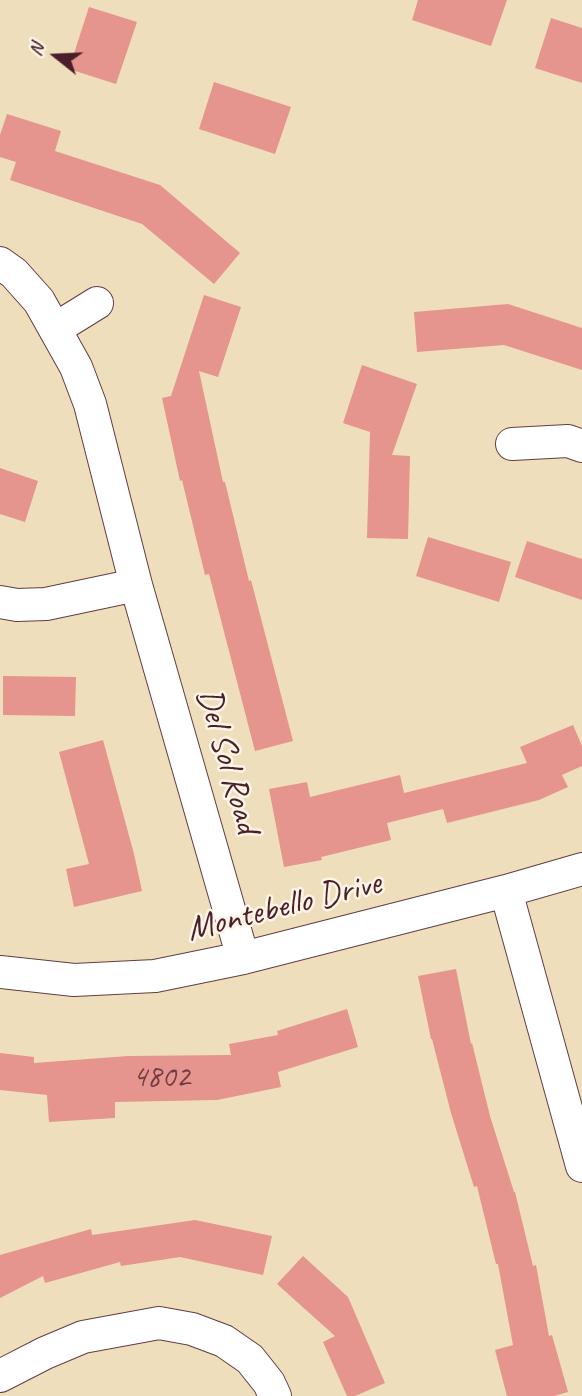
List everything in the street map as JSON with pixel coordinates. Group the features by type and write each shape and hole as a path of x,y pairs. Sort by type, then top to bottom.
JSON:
{"street":[{"name":"Del Sol Road","path":"0,263 14,273 39,301 76,367 90,404 136,585 243,958"},
{"path":"55,328 97,303"},
{"path":"512,444 568,441 582,446"},
{"path":"0,602 17,605 46,604 136,585"},
{"name":"Montebello Drive","path":"0,972 74,980 155,976 243,958 582,869"},
{"path":"506,891 582,1166"},
{"path":"0,1376 83,1337 159,1323 192,1329 224,1341 250,1359 270,1383 275,1396"}],"building":[{"path":"418,0 507,0 491,46 412,20"},
{"path":"89,7 137,22 116,84 69,69"},
{"path":"551,18 582,28 582,83 535,68"},
{"path":"214,82 291,107 275,154 199,129"},
{"path":"7,114 61,131 55,151 160,185 240,253 214,284 142,224 10,180 16,162 0,157 0,135"},
{"path":"204,295 241,307 218,377 199,371 223,482 293,741 255,751 209,574 205,575 182,480 180,481 162,398 171,396"},
{"path":"508,304 582,328 582,370 504,345 417,352 414,312"},
{"path":"362,365 417,384 392,455 410,456 408,539 367,538 370,432 343,423"},
{"path":"0,468 38,481 25,522 0,514"},
{"path":"428,537 511,562 499,602 416,576"},
{"path":"527,541 582,559 582,600 515,577"},
{"path":"3,676 76,677 75,716 3,715"},
{"path":"573,725 582,746 582,766 562,775 568,787 539,800 447,823 443,809 387,823 391,840 321,857 322,860 284,867 269,789 307,782 310,797 400,775 404,793 527,763 520,747"},
{"path":"103,740 142,891 74,907 66,869 89,864 59,752"},
{"path":"456,969 471,1044 490,1116 515,1192 533,1266 536,1265 549,1336 552,1335 568,1392 554,1396 507,1396 495,1350 513,1345 498,1264 477,1186 474,1187 451,1113 431,1039 418,976"},
{"path":"347,1009 358,1047 278,1072 281,1087 217,1100 115,1102 115,1118 49,1122 47,1095 0,1090 0,1053 34,1057 34,1063 128,1056 231,1055 229,1044 278,1035 277,1031"},
{"path":"195,1220 272,1236 263,1275 180,1257 121,1266 120,1262 45,1283 43,1276 0,1298 0,1255 91,1229 92,1235"},
{"path":"303,1256 348,1297 385,1383 355,1396 347,1396 323,1342 335,1336 277,1284"}]}
